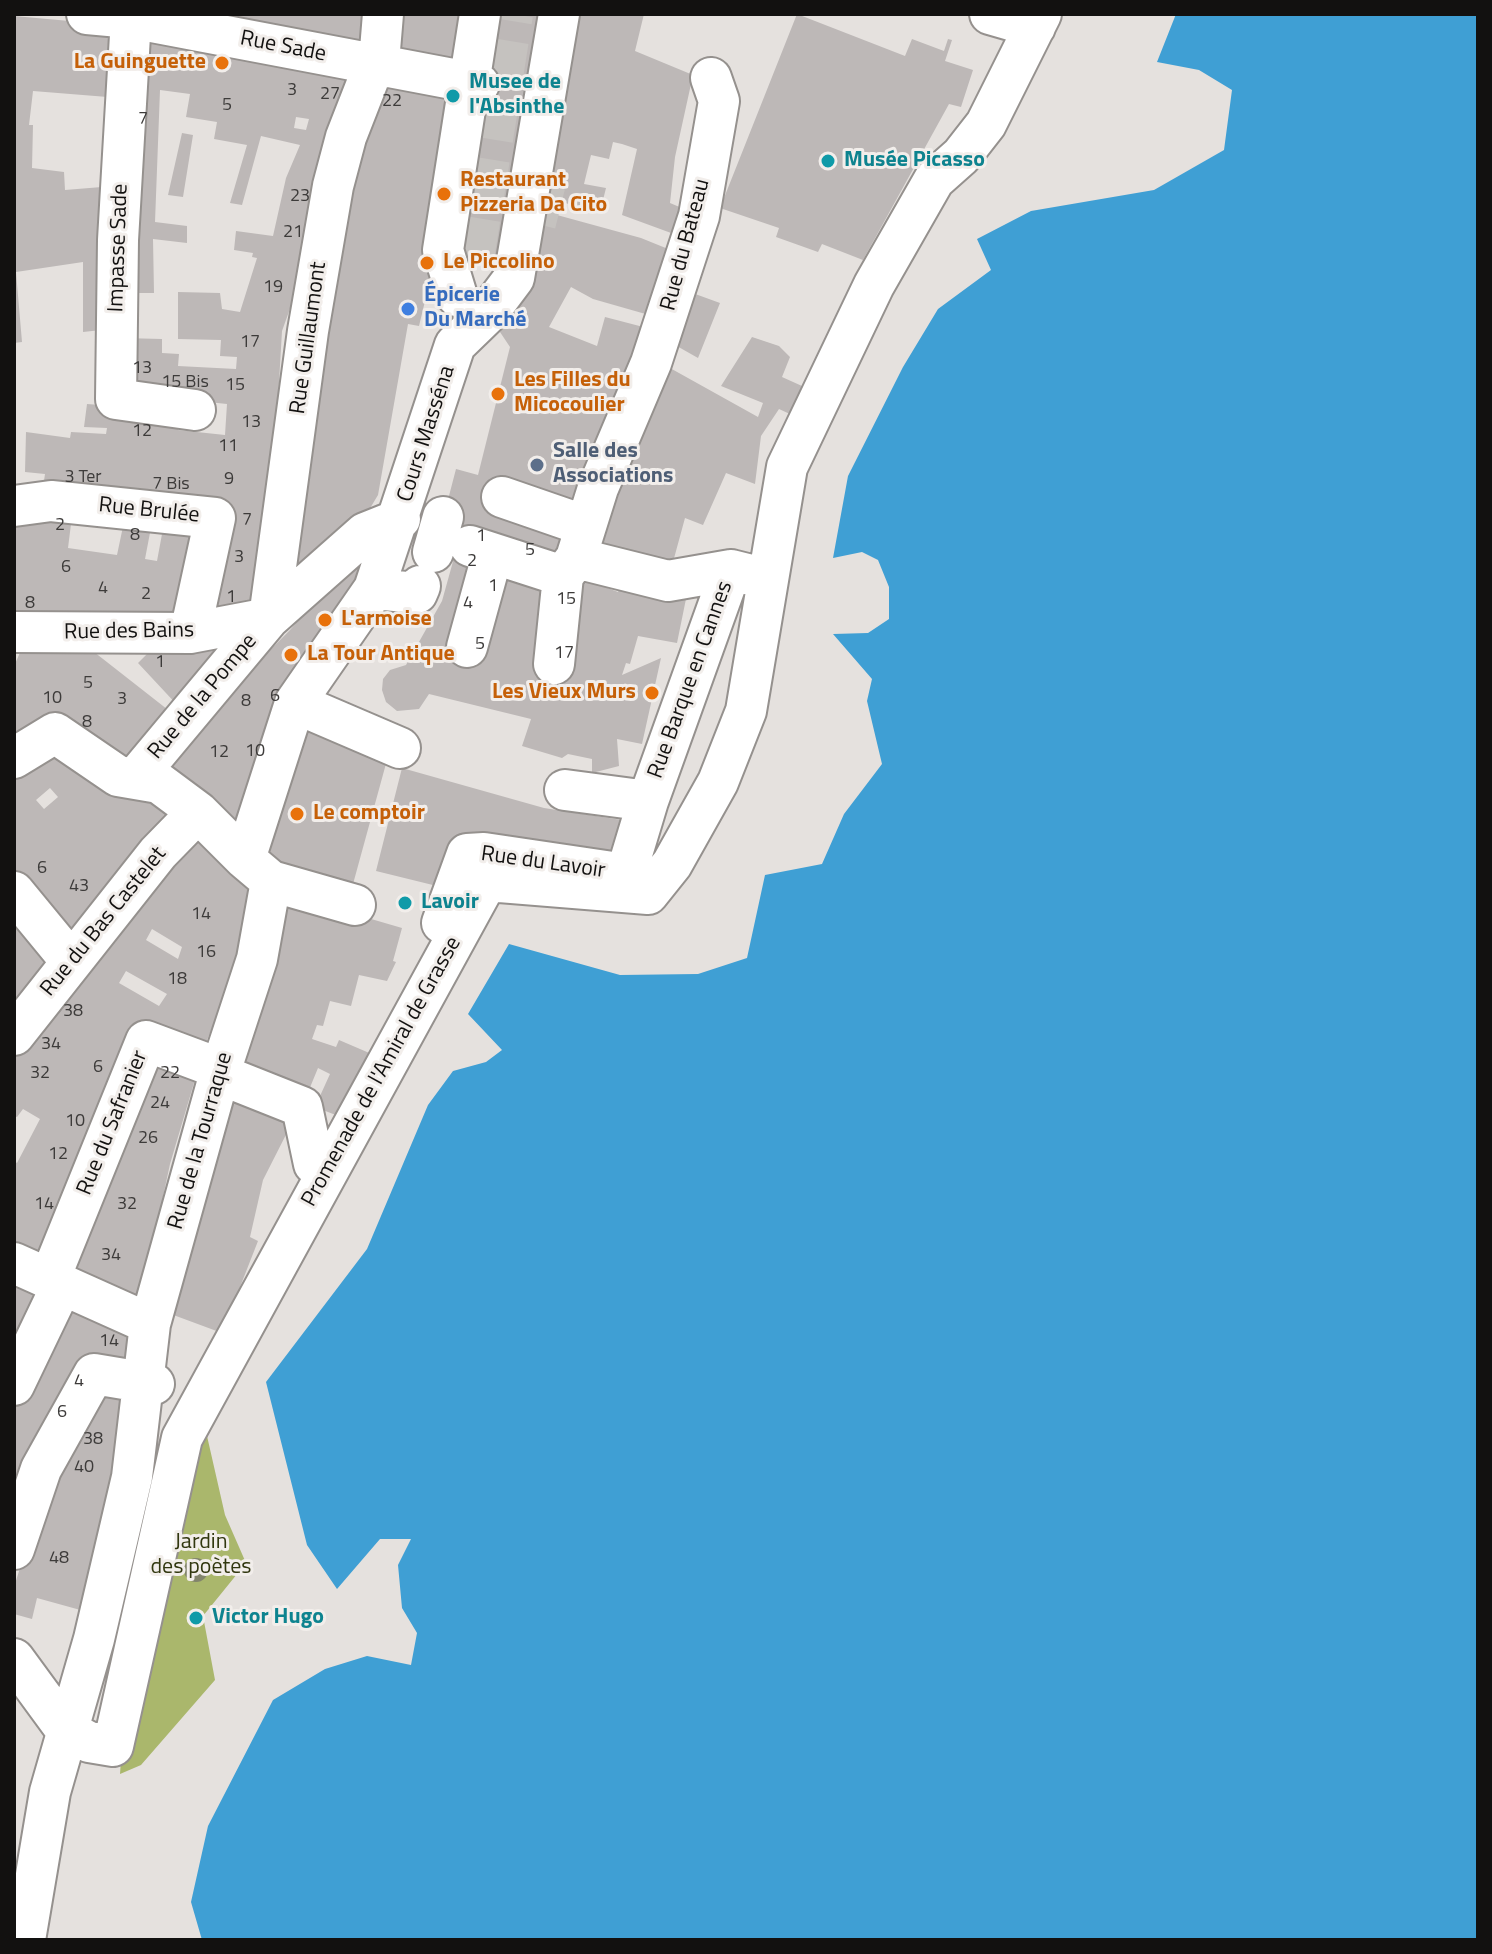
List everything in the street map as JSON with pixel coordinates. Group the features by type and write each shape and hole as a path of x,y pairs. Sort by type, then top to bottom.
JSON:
{"street":[{"name":"Rue Sade","path":"87,14 131,18 475,83"},
{"name":"Rue Guillaumont","path":"269,618 308,331 333,186 346,137 375,65 383,14"},
{"path":"455,345 457,296 443,250 475,83 480,14"},
{"name":"Cours Masséna","path":"374,589 400,519 437,459 455,345 487,314 514,278 559,14"},
{"path":"990,14 1038,21"},
{"name":"Impasse Sade","path":"131,18 118,240 116,399 195,410"},
{"name":"Promenade de l'Amiral de Grasse","path":"78,1736 113,1746 182,1438 487,881 648,894 672,864 718,782 746,711 749,575 787,467 833,364 934,180 961,156 986,124 1038,21"},
{"name":"Rue du Bateau","path":"554,664 575,553 598,488 656,363 699,216 719,101 711,78"},
{"path":"457,296 474,258"},
{"path":"502,497 575,553"},
{"name":"Rue Brulée","path":"14,506 51,501 215,518 190,633"},
{"path":"269,618 365,533 400,519"},
{"path":"451,548 575,553 668,581 749,575"},
{"path":"374,589 417,593 451,548"},
{"path":"451,548 467,647"},
{"name":"Rue Barque en Cannes","path":"565,790 648,801 749,575"},
{"name":"Rue de la Tourraque","path":"25,1940 50,1792 78,1736 94,1639 132,1477 149,1383 150,1324 220,1071 257,959 258,870 295,703 374,589"},
{"name":"Rue des Bains","path":"14,632 190,633 269,618"},
{"name":"Rue de la Pompe","path":"14,758 55,733 118,776 137,776 269,618"},
{"path":"295,703 400,748"},
{"path":"137,776 159,783 198,812 258,870 355,905"},
{"name":"Rue du Lavoir","path":"440,931 467,854 484,853 626,874 648,801"},
{"name":"Rue du Bas Castelet","path":"14,1035 70,960 158,853 198,812"},
{"path":"14,892 70,960"},
{"name":"Rue du Safranier","path":"14,1385 146,1041 220,1071"},
{"path":"220,1071 302,1107 314,1164"},
{"path":"14,1263 150,1324"},
{"path":"14,1549 41,1469 94,1374 149,1383"},
{"path":"14,1659 78,1736"}],"green space":[{"name":"Jardin des poètes","path":"202,1414 225,1515 246,1563 203,1616 215,1680 141,1765 120,1774 125,1707"}],"water":[{"path":"1176,14 1478,14 1478,1940 202,1940 191,1902 208,1826 273,1700 325,1669 367,1656 411,1665 417,1633 402,1608 398,1565 411,1539 380,1539 337,1589 307,1545 266,1382 367,1249 428,1105 453,1071 486,1062 502,1050 468,1014 509,944 620,975 698,974 747,958 765,875 822,864 844,814 882,764 867,701 872,679 833,634 868,633 889,619 889,587 878,560 862,552 833,558 848,476 903,367 938,309 991,270 977,239 1031,211 1154,190 1224,150 1232,90 1199,70 1157,62"}],"building":[{"path":"181,14 372,14 369,50"},
{"path":"396,14 470,14 464,69 392,53"},
{"path":"489,14 541,14 499,263 448,251"},
{"path":"579,14 644,14 635,51 693,75 675,157 670,203 689,211 682,237 622,215 637,149 622,144 613,142 609,159 591,155 584,184 606,188 600,212 561,202 557,215 641,238 678,253 656,317 593,299 571,287 549,327 597,346 605,317 651,329 559,561 491,575 571,574 618,592 622,581 688,589 677,643 638,636 630,664 626,663 622,675 661,658 642,744 617,739 619,766 592,773 592,759 568,754 562,758 522,746 531,719 429,694 419,709 397,711 386,702 382,690 383,679 390,670 406,665 442,601 464,522 444,515 456,469 478,475 510,347 500,332 522,302 545,200 561,54 573,56"},
{"name":"Musée Picasso","path":"797,14 905,56 912,39 944,51 948,39 952,40 945,61 973,70 961,107 949,104 863,260 822,244 818,252 776,237 779,228 720,208"},
{"path":"14,16 125,26 120,98 33,91 29,125 33,125 32,168 64,172 65,190 114,186 110,329 83,332 83,262 16,272 22,342 14,343"},
{"path":"136,28 355,71 306,264 282,331 276,434 258,610 196,624 217,530 42,494 45,474 25,472 26,432 70,438 71,432 106,434 107,428 84,427 87,404 179,411 178,430 225,435 227,404 123,393 123,338 162,339 162,353 179,354 178,366 236,369 237,357 220,356 221,340 178,339 178,292 220,293 222,309 240,312 257,258 252,257 253,253 234,250 236,231 273,236 286,178 300,145 261,136 242,205 230,203 247,145 214,139 217,122 186,117 190,94 160,90 155,222 187,226 187,243 153,239 154,293 124,293","holes":["296,117 309,119 306,130 294,128"]},
{"path":"382,75 461,92 426,297 419,326 408,324 378,495 369,510 288,579 340,196"},
{"path":"182,133 193,135 183,197 168,195"},
{"path":"687,291 720,303 698,358 668,341"},
{"path":"752,337 779,346 790,357 782,377 802,386 792,415 779,409 761,436 755,484 726,473 703,525 685,518 670,573 591,554 661,363 758,417 763,403 721,386"},
{"path":"73,508 68,548 117,555 125,517 153,517 145,559 157,561 165,518 209,524 187,623 14,618 14,513"},
{"path":"357,565 369,573 240,831 154,767 290,630 335,578"},
{"path":"205,640 226,661 179,707 138,663 153,648"},
{"path":"23,646 89,648 172,713 123,770 56,724 14,749 14,666"},
{"path":"298,719 387,760 350,895 262,863"},
{"path":"53,741 185,813 69,948 14,880 14,765","holes":["50,788 58,797 44,809 36,800"]},
{"path":"402,768 544,808 628,821 614,871 445,888 376,871"},
{"path":"197,825 250,893 240,959 201,1055 144,1025 47,1269 14,1253 14,1161 17,1163 40,1119 23,1109 17,1117 14,1116 14,1053","holes":["152,929 182,947 178,959 146,940","126,971 167,994 159,1006 119,983"]},
{"path":"289,895 402,928 393,961 396,962 387,981 359,975 351,1006 330,1001 323,1026 317,1025 312,1039 336,1047 339,1040 374,1055 341,1117 315,1107 330,1074 318,1068 304,1102 242,1077"},
{"path":"14,906 59,960 14,1021"},
{"path":"153,1050 199,1066 170,1164 139,1309 64,1277"},
{"path":"238,1088 298,1111 263,1180 250,1237 258,1241 222,1333 168,1313"},
{"path":"14,1271 53,1290 14,1346"},
{"path":"68,1297 136,1330 128,1367 14,1489 14,1403"},
{"path":"126,1387 116,1459 84,1611 37,1598 32,1619 14,1614 14,1587 49,1476 92,1399"}],"tunnel":[{"path":"474,258 513,14"},
{"path":"544,205 560,209"}],"place":[{"name":"La Guinguette","path":"222,63"},
{"name":"Musee de l'Absinthe","path":"453,96"},
{"name":"Musée Picasso","path":"828,161"},
{"name":"Restaurant Pizzeria Da Cito","path":"444,194"},
{"name":"Le Piccolino","path":"427,263"},
{"name":"Épicerie Du Marché","path":"408,309"},
{"name":"Les Filles du Micocoulier","path":"498,394"},
{"name":"Salle des Associations","path":"537,465"},
{"name":"L'armoise","path":"325,620"},
{"name":"La Tour Antique","path":"291,655"},
{"name":"Les Vieux Murs","path":"652,693"},
{"name":"Le comptoir","path":"297,814"},
{"name":"Lavoir","path":"405,903"},
{"name":"Victor Hugo","path":"196,1618"}]}
